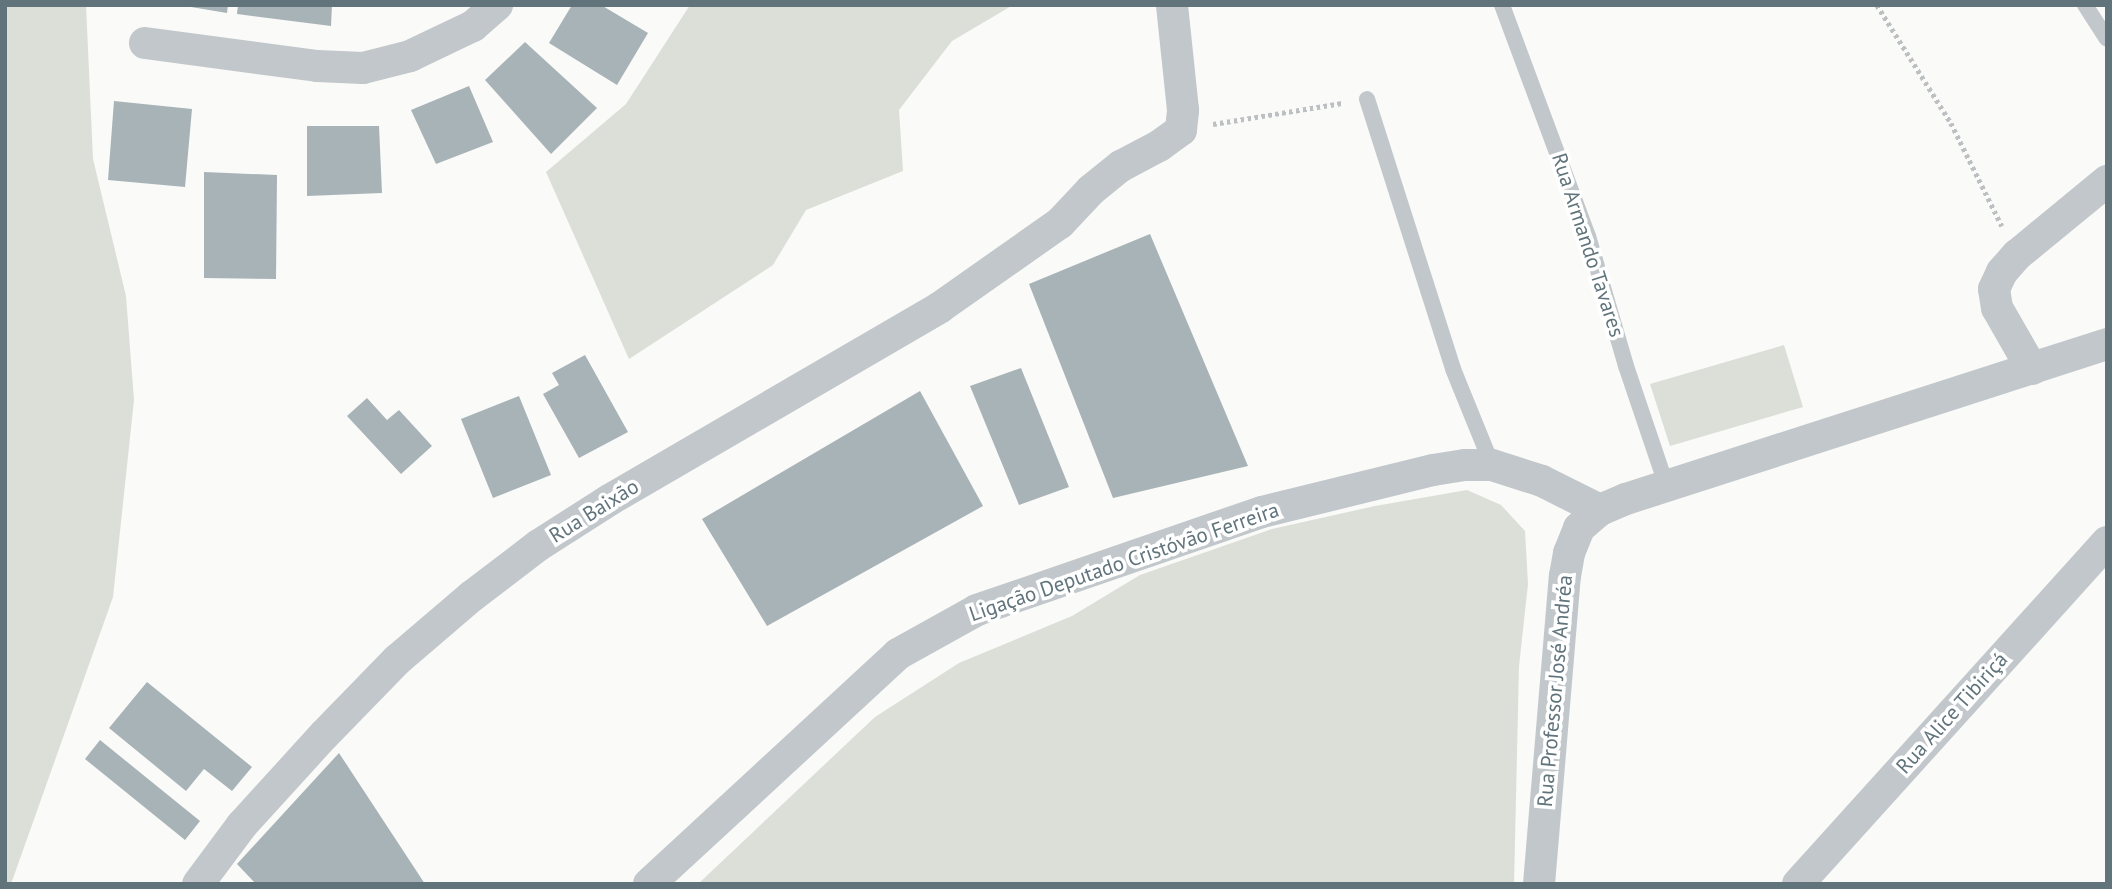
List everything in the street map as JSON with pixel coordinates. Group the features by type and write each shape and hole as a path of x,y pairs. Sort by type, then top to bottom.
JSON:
{"street":[{"path":"145,43 317,66 363,68 410,56 473,26 497,5"},
{"path":"1172,5 1183,110 1181,130"},
{"name":"Rua Baixão","path":"198,884 242,825 324,735 397,660 472,596 539,545 601,505 939,308 1060,223 1121,166 1159,146 1181,130"},
{"path":"2032,369 1997,308 1994,289 2002,272 2017,255 2107,181"},
{"path":"1600,510 2107,344"},
{"name":"Ligação Deputado Cristóvão Ferreira","path":"649,884 898,654 977,610 1262,512 1433,470 1465,465 1492,466 1542,481 1600,510"},
{"name":"Rua Professor José Andréa","path":"1538,884 1569,553 1578,528 1600,510"},
{"name":"Rua Alice Tibiriçá","path":"1798,884 2107,542"}],"lane":[{"name":"Rua Armando Tavares","path":"1502,5 1588,236 1626,366 1667,487"},
{"path":"2085,5 2107,39"},
{"path":"1367,99 1453,369 1492,466"}],"path":[{"path":"1877,5 1951,123 2017,255"},
{"path":"1181,130 1367,99"}],"shaded area":[{"path":"5,5 86,5 93,159 126,296 134,400 113,597 11,884 5,884"},
{"path":"690,5 1013,5 952,41 899,110 903,171 806,210 773,265 629,359 546,172 626,104"},
{"path":"1784,345 1803,407 1670,446 1650,384"},
{"path":"1467,490 1501,505 1525,531 1528,584 1519,666 1514,884 698,884 875,717 959,663 1072,616 1140,575 1272,529 1375,506"}],"building":[{"path":"179,5 228,5 227,13"},
{"path":"238,5 332,5 331,26 237,14"},
{"path":"572,5 601,5 648,33 617,85 549,43"},
{"path":"525,42 597,108 551,154 485,80"},
{"path":"469,86 493,142 436,164 411,110"},
{"path":"114,101 192,109 185,187 108,180"},
{"path":"307,126 379,126 382,193 307,196"},
{"path":"204,172 277,175 276,279 204,278"},
{"path":"1150,234 1248,466 1113,498 1029,284"},
{"path":"585,355 628,432 579,458 543,394 559,385 552,373"},
{"path":"1021,368 1069,487 1019,505 970,386"},
{"path":"920,391 983,506 767,626 702,519"},
{"path":"519,396 551,475 493,498 461,419"},
{"path":"367,398 387,420 399,410 432,446 401,474 347,416"},
{"path":"147,682 252,767 232,791 204,769 186,791 109,728"},
{"path":"100,740 200,821 185,840 85,759"},
{"path":"339,753 425,884 256,884 237,864"}]}
